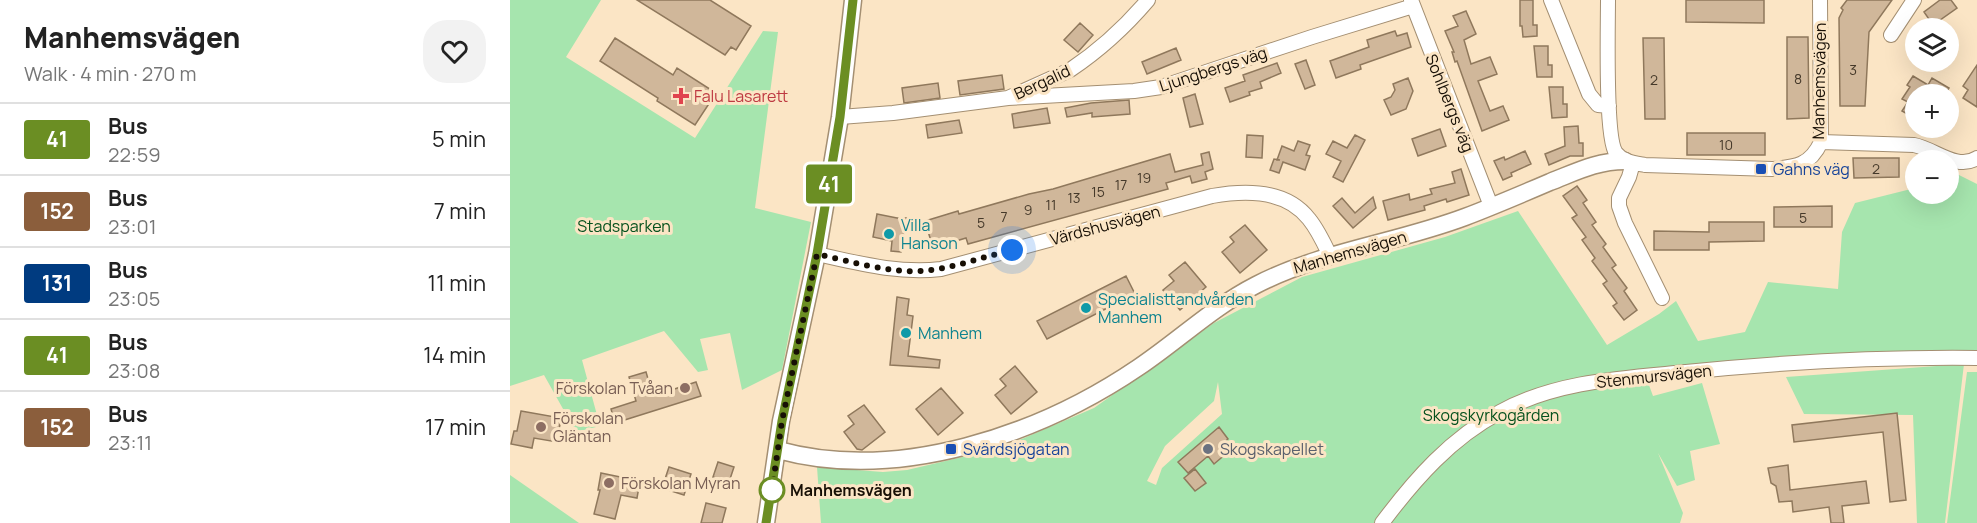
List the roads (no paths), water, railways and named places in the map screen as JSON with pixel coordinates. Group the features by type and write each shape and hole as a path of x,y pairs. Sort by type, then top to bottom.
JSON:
{"street":[{"path":"766,523 786,399 817,254 840,117 853,0"},
{"name":"Bergalid","path":"840,117 894,113 1008,98 1070,70 1115,35 1148,0"},
{"path":"1551,0 1589,94 1598,105 1609,106"},
{"path":"1608,0 1611,137 1614,150 1629,162 1629,177 1619,198 1619,206 1662,298"},
{"name":"Manhemsvägen","path":"778,450 809,457 869,461 936,452 984,441 1044,420 1077,403 1137,369 1233,298 1292,268 1427,230 1597,164 1629,162 1659,166 1772,169 1790,167 1810,159 1821,142 1820,0"},
{"path":"1891,35 1914,0"},
{"name":"Ljungbergs väg","path":"1008,98 1134,91 1161,87 1412,3"},
{"name":"Sohlbergs väg","path":"1412,3 1491,206"},
{"path":"1821,142 1914,145 1926,147 1948,159 1963,163 1977,158"},
{"name":"Värdshusvägen","path":"817,254 878,267 911,271 941,269 1212,196 1243,191 1267,195 1290,203 1310,220 1330,256"},
{"name":"Stenmursvägen","path":"1382,523 1408,488 1450,446 1502,411 1550,392 1613,379 1763,364 1977,358"}],"place":[{"name":"Falu Lasarett","path":"681,96"},
{"name":"Gahns väg","path":"1761,169"},
{"name":"Villa Hanson","path":"889,234"},
{"name":"Specialisttandvården Manhem","path":"1086,308"},
{"name":"Manhem","path":"906,333"},
{"name":"Förskolan Tvåan","path":"685,388"},
{"name":"Förskolan Gläntan","path":"541,427"},
{"name":"Svärdsjögatan","path":"951,449"},
{"name":"Skogskapellet","path":"1208,449"},
{"name":"Förskolan Myran","path":"609,483"},
{"name":"Manhemsvägen","path":"772,490"}],"park label":[{"name":"Stadsparken","path":"624,226"},
{"name":"Skogskyrkogården","path":"1491,415"}]}
